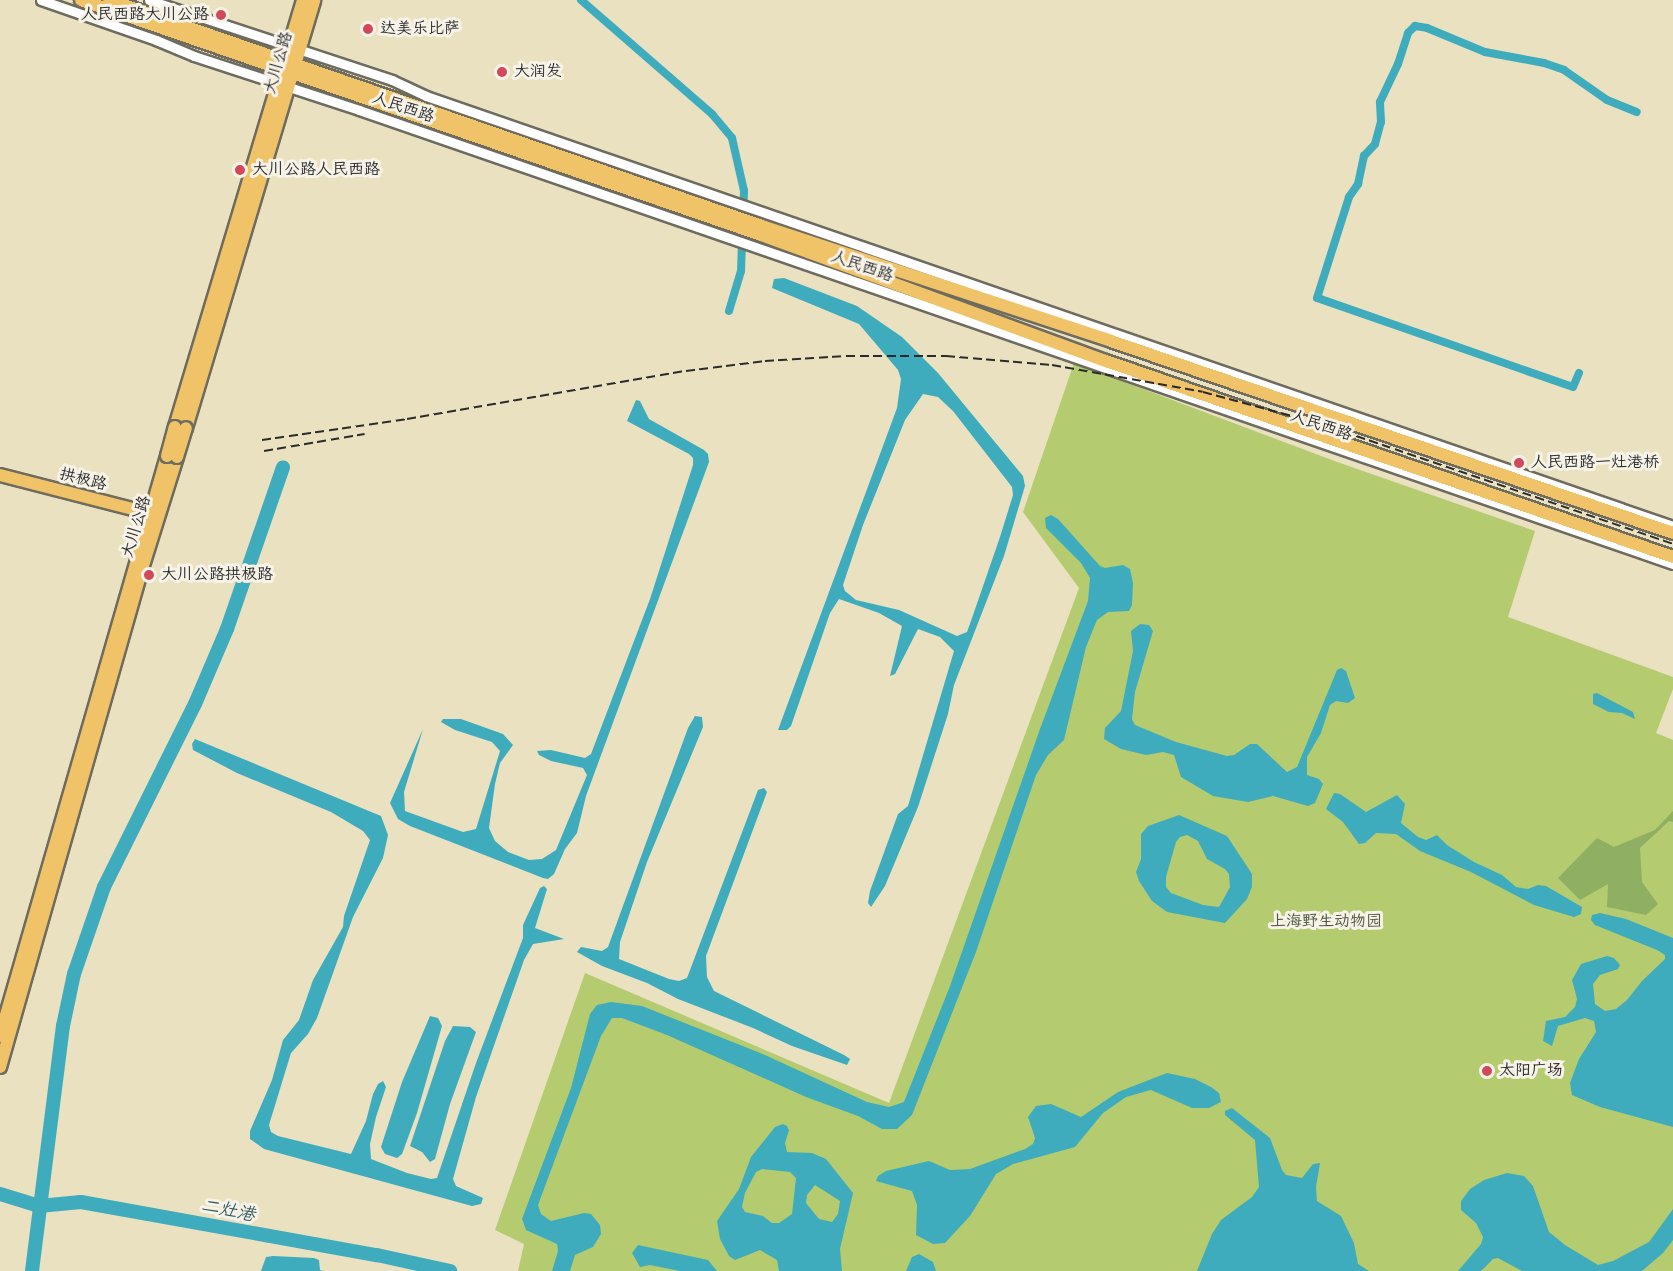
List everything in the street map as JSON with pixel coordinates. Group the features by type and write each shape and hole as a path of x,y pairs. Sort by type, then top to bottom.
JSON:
{"main road":[{"name":"人民西路","path":"109,0 289,67"},
{"name":"大川公路","path":"0,1036 152,518 284,86 303,0"},
{"name":"大川公路","path":"294,49 314,0"},
{"name":"人民西路","path":"87,2 289,67 419,112 448,116 762,230 1122,345 1673,533"},
{"name":"人民西路","path":"762,230 1106,361 1673,557"},
{"name":"拱极路","path":"0,476 152,518"},
{"name":"拱极路","path":"0,484 152,518"},
{"name":"大川公路","path":"0,1067 6,1019"}],"street":[{"name":"人民西路","path":"41,0 167,45 194,57 412,128 1673,564"},
{"name":"人民西路","path":"149,0 392,80 426,96 448,116 734,202 1673,525"},
{"path":"87,2 167,45"}],"green space":[{"name":"上海野生动物园","path":"1074,363 1340,463 1535,531 1508,617 1673,677 1673,689 1656,733 1673,740 1673,1271 518,1271 524,1244 495,1230 585,973 889,1103 1079,588 1023,512"},
{"path":"1673,811 1673,822 1669,821 1640,848 1642,882 1658,904 1646,915 1607,907 1608,884 1580,900 1558,878 1597,838 1614,847 1655,830"}],"water":[{"path":"784,278 857,306 902,337 938,373 1023,476 1025,486 1004,556 954,685 948,714 918,807 885,886 871,907 868,903 870,891 898,814 908,806 954,651 940,637 918,629 895,674 890,676 902,626 879,613 839,599 830,613 791,726 787,730 778,730 897,408 901,379 898,370 859,324 772,288 774,279","holes":["923,394 938,397 953,411 1012,487 1013,495 967,632 957,636 899,610 856,600 845,591 843,585 863,525 905,420"]},
{"path":"636,400 640,401 649,419 704,450 708,454 709,462 586,796 577,833 565,849 554,874 548,879 410,826 398,819 390,803 423,729 404,792 405,811 463,832 476,829 500,751 492,742 455,730 441,722 443,719 461,719 503,734 513,745 500,763 495,784 489,828 495,841 508,852 529,860 542,859 556,850 587,775 583,768 551,761 539,755 537,751 551,750 585,758 591,754 650,599 693,465 693,458 689,454 627,421"},
{"path":"1051,515 1058,519 1100,566 1105,568 1123,565 1130,569 1133,583 1132,605 1129,611 1108,612 1097,620 1086,647 1064,740 1048,755 1036,775 976,952 912,1115 897,1129 882,1129 858,1116 806,1097 667,1035 622,1018 612,1018 601,1036 538,1205 541,1214 551,1221 584,1213 591,1214 600,1225 601,1234 593,1247 575,1255 570,1271 552,1271 558,1251 557,1244 526,1230 522,1219 571,1088 590,1014 597,1005 611,1002 642,1006 765,1055 867,1102 889,1107 904,1102 950,986 1040,729 1088,601 1090,578 1081,563 1046,528 1045,518"},
{"path":"1140,624 1149,625 1153,631 1135,692 1132,719 1135,725 1176,742 1227,756 1234,755 1250,744 1257,744 1287,772 1297,767 1337,670 1341,668 1346,671 1355,698 1348,703 1336,701 1330,705 1321,733 1307,757 1307,775 1319,779 1323,784 1315,803 1308,806 1273,796 1248,802 1213,796 1181,777 1174,755 1163,752 1146,755 1121,749 1104,739 1105,728 1121,711 1133,651 1131,631"},
{"path":"1597,693 1633,712 1635,719 1622,713 1609,712 1593,704 1593,694"},
{"path":"695,716 702,717 703,727 647,862 620,942 619,959 669,979 679,981 687,978 758,790 764,788 767,792 706,956 707,977 714,991 844,1055 850,1059 847,1065 792,1046 678,999 647,983 602,966 577,952 581,947 602,951 608,947 688,728"},
{"path":"195,739 381,816 388,835 383,858 353,917 317,1018 308,1034 291,1053 269,1125 271,1132 278,1136 351,1154 366,1121 373,1094 378,1084 383,1081 386,1087 370,1144 371,1159 407,1173 431,1179 437,1178 476,1063 523,938 523,925 540,888 544,886 547,889 535,928 564,939 533,944 524,960 476,1097 453,1179 456,1186 483,1198 481,1204 472,1206 264,1149 250,1139 250,1131 272,1080 283,1040 299,1020 313,980 343,927 344,916 370,840 363,831 331,812 237,773 193,750 192,744"},
{"path":"1334,793 1340,794 1366,812 1397,795 1405,804 1401,823 1418,837 1426,840 1437,835 1447,845 1474,862 1502,875 1516,887 1528,889 1538,885 1546,886 1582,907 1581,914 1574,917 1534,905 1471,872 1420,851 1396,834 1376,833 1365,843 1359,844 1343,822 1326,809"},
{"path":"1179,815 1227,836 1252,874 1252,887 1247,899 1225,923 1167,912 1152,901 1136,872 1141,859 1141,834 1148,826","holes":["1187,835 1198,841 1207,859 1225,869 1229,874 1230,887 1219,907 1203,905 1171,893 1166,887 1166,877 1176,842 1180,837"]},
{"path":"1600,913 1626,919 1673,938 1673,1127 1600,1107 1572,1095 1570,1083 1579,1059 1596,1032 1594,1021 1585,1018 1558,1026 1552,1046 1543,1041 1546,1021 1565,1017 1575,1007 1577,999 1572,980 1581,964 1607,956 1614,958 1620,965 1618,969 1600,975 1593,984 1595,1004 1605,1011 1616,1009 1627,1000 1642,981 1665,959 1665,955 1657,950 1595,925 1591,920 1592,915"},
{"path":"430,1016 438,1018 442,1026 417,1113 402,1154 397,1158 385,1154 381,1147 402,1082"},
{"path":"453,1026 470,1027 476,1032 450,1104 435,1159 430,1162 422,1152 410,1146 445,1041"},
{"path":"1167,1073 1195,1079 1211,1087 1219,1093 1221,1102 1209,1108 1192,1108 1151,1090 1126,1097 1103,1113 1075,1147 1013,1164 996,1174 970,1216 945,1243 933,1244 916,1235 917,1205 912,1191 876,1181 878,1176 886,1171 929,1161 950,1170 970,1169 1025,1149 1033,1144 1035,1138 1028,1117 1036,1106 1051,1104 1081,1117 1118,1092"},
{"path":"1232,1108 1270,1138 1286,1175 1302,1178 1313,1164 1320,1163 1316,1187 1317,1201 1341,1216 1354,1243 1358,1264 1369,1271 1197,1271 1212,1234 1221,1220 1252,1197 1259,1187 1255,1140 1225,1115 1225,1111"},
{"path":"783,1124 789,1130 785,1143 787,1152 812,1153 826,1159 853,1193 840,1249 842,1271 779,1271 777,1260 760,1250 735,1260 729,1256 720,1239 717,1221 739,1189 751,1157 775,1127","holes":["762,1169 790,1172 796,1178 792,1214 779,1223 772,1223 763,1216 745,1212 742,1207 745,1193 756,1172","815,1185 840,1201 838,1214 832,1222 819,1219 806,1203 807,1195"]},
{"path":"1507,1173 1524,1176 1533,1186 1549,1232 1565,1245 1598,1265 1613,1261 1649,1242 1673,1209 1673,1240 1663,1253 1642,1271 1522,1271 1498,1258 1493,1259 1481,1271 1458,1271 1481,1244 1483,1237 1476,1223 1461,1210 1461,1201 1470,1189 1484,1180"},
{"path":"638,1245 708,1260 717,1271 680,1271 650,1265 640,1267 632,1253"},
{"path":"919,1254 933,1262 936,1271 906,1271 912,1257"},
{"path":"266,1257 314,1258 319,1260 320,1270 323,1271 261,1271"}],"waterway":[{"path":"581,0 712,114 732,138 744,191 743,222"},
{"path":"1579,373 1573,387 1317,298 1349,197 1358,184 1364,156 1375,144 1381,122 1380,102 1398,64 1408,33 1415,26 1427,28 1485,52 1544,63 1564,70 1607,100 1637,112"},
{"path":"729,311 741,271 742,238"},
{"path":"32,1271 63,1026 74,974 104,887 195,704 227,629 283,467"},
{"name":"二灶港","path":"0,1194 39,1206 81,1202 377,1255 450,1271"}],"railway":[{"path":"262,440 407,419 686,371 765,361 846,356 946,356 1052,365 1203,392 1318,423 1673,544"},
{"path":"264,451 365,434"}],"place":[{"name":"人民西路大川公路","path":"221,15"},
{"name":"达美乐比萨","path":"368,29"},
{"name":"大润发","path":"502,72"},
{"name":"大川公路人民西路","path":"240,170"},
{"name":"人民西路一灶港桥","path":"1519,463"},
{"name":"大川公路拱极路","path":"149,575"},
{"name":"太阳广场","path":"1487,1071"}]}
